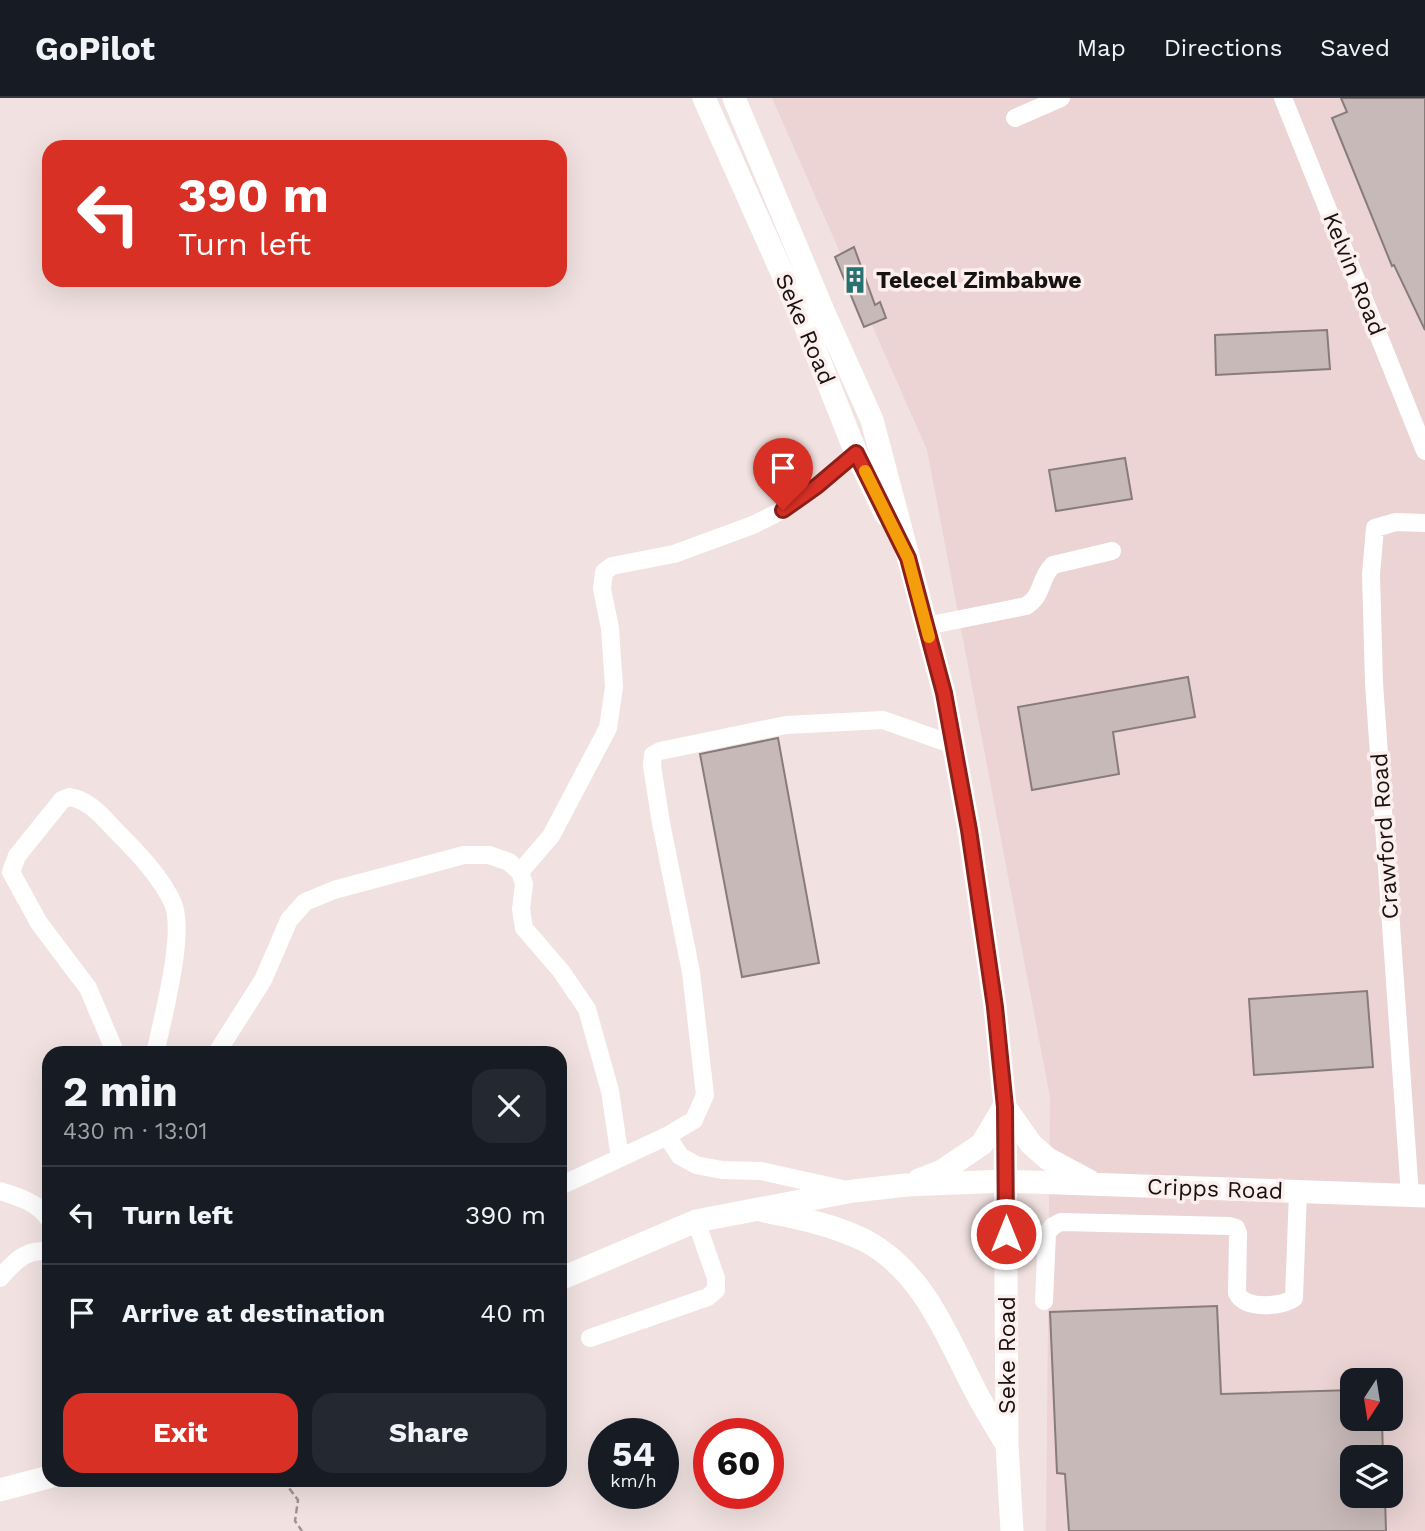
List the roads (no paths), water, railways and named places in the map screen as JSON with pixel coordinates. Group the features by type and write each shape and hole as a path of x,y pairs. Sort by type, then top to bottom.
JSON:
{"main road":[{"name":"Seke Road","path":"704,98 804,322 856,453 908,558"},
{"name":"Seke Road","path":"734,98 872,420 944,693 969,830 993,993 1005,1107 1007,1445 1012,1531"},
{"path":"567,1276 695,1221 853,1191 907,1185 942,1171 967,1156 982,1144 1005,1107 1031,1144 1048,1159 1095,1184"},
{"name":"Cripps Road","path":"907,1185 1006,1181 1418,1195"},
{"path":"754,1209 831,1226 867,1242 894,1263 920,1289 944,1325 978,1395 1007,1445"},
{"path":"0,1490 42,1479"}],"street":[{"path":"1015,117 1061,98"},
{"name":"Kelvin Road","path":"1283,98 1425,451"},
{"path":"520,872 551,836 608,728 614,687 610,628 602,589 604,572 612,566 674,554 753,526 783,510 817,486 856,453"},
{"name":"Crawford Road","path":"1418,1195 1375,695 1371,574 1376,528 1396,522 1425,523"},
{"path":"926,626 1026,606 1038,596 1046,571 1053,565 1112,551"},
{"path":"567,1183 667,1136 694,1120 705,1095 691,972 652,766 653,755 660,751 786,724 883,720 954,745"},
{"path":"113,1046 88,988 39,923 11,872 17,856 62,800 69,797 88,802 145,860 173,903 178,925 156,1046"},
{"path":"221,1046 263,980 289,920 305,902 334,890 464,855 489,855 509,862 520,872 523,884 521,909 524,928 561,971 587,1009 610,1091 620,1158"},
{"path":"667,1136 680,1156 696,1165 722,1170 772,1173 853,1191"},
{"path":"0,1191 23,1198 42,1212"},
{"path":"1044,1301 1047,1233 1061,1222 1236,1228 1239,1298 1249,1303 1283,1304 1294,1297 1298,1192"},
{"path":"590,1338 708,1297 716,1290 716,1278 695,1221"},
{"path":"0,1278 18,1257 42,1250"}],"place":[{"name":"Telecel Zimbabwe","path":"855,280"}]}
